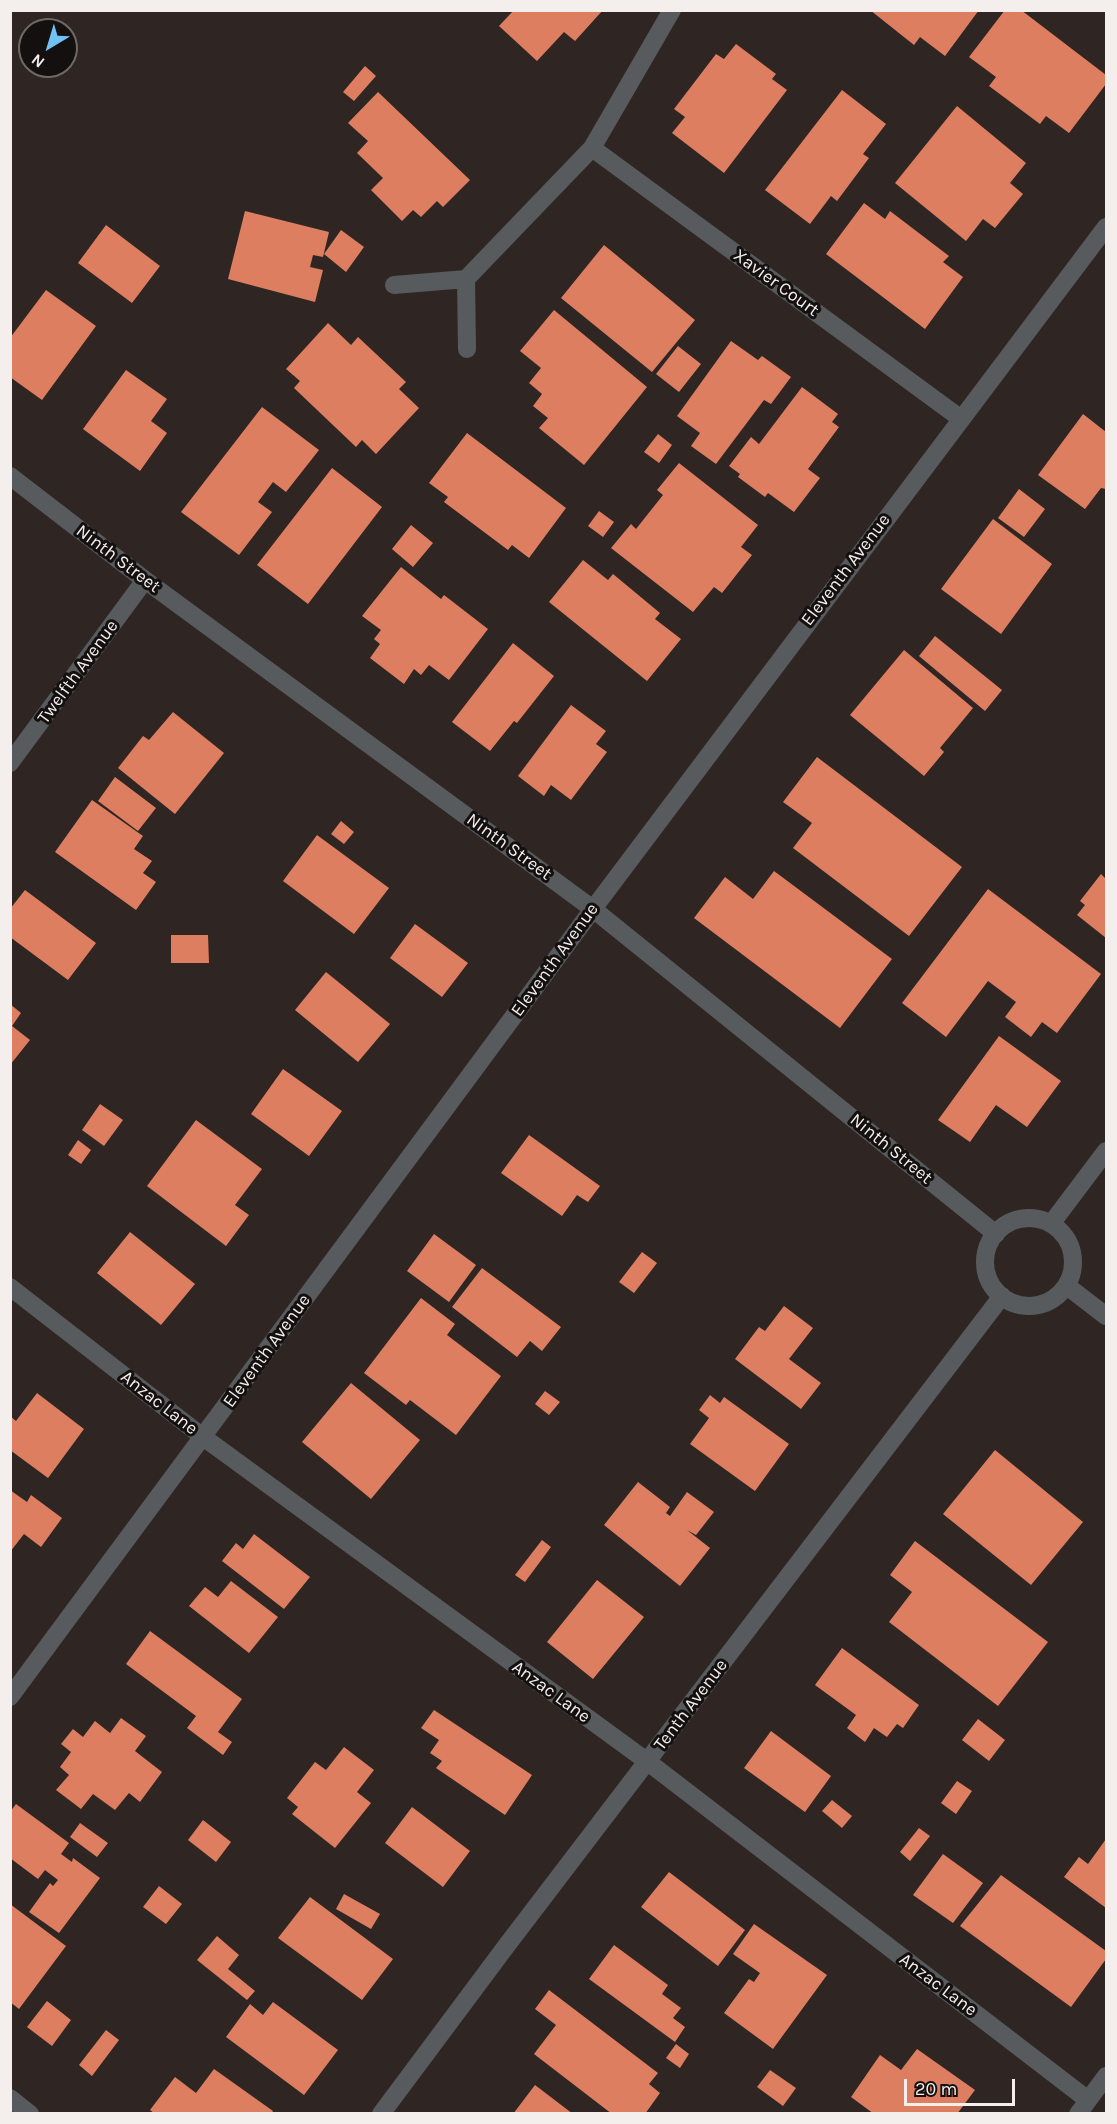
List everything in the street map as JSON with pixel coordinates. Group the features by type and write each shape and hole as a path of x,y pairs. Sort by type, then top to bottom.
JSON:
{"street":[{"path":"394,285 466,279 592,148 672,10"},
{"name":"Xavier Court","path":"592,148 960,418"},
{"name":"Eleventh Avenue","path":"10,1697 593,909 960,418 1107,227"},
{"path":"466,279 467,349"},
{"name":"Ninth Street","path":"10,476 145,580 593,909 996,1234"},
{"name":"Twelfth Avenue","path":"10,763 145,580"},
{"path":"1051,1224 1107,1151"},
{"path":"1022,1219 1037,1219 1051,1224 1064,1236 1072,1252 1073,1269 1067,1286 1051,1300 1030,1306 1015,1304 1002,1296 992,1286 986,1266 989,1245 996,1234 1008,1224 1022,1219"},
{"path":"1067,1286 1107,1316"},
{"name":"Anzac Lane","path":"10,1287 203,1437 648,1762 1083,2107"},
{"name":"Tenth Avenue","path":"381,2114 507,1945 1002,1296"},
{"path":"1083,2107 1107,2076"},
{"path":"10,2098 30,2114"}],"building":[{"path":"514,10 603,10 575,41 564,32 537,61 499,26"},
{"path":"870,10 979,10 945,56 920,37 914,45"},
{"path":"1005,10 1021,10 1106,75 1106,84 1069,133 1046,116 1040,124 989,86 996,77 969,57"},
{"path":"736,44 776,74 772,79 787,90 724,173 672,133 685,117 674,109 716,54 724,59"},
{"path":"365,66 376,76 354,101 343,92"},
{"path":"842,90 886,124 863,154 869,158 837,201 831,196 810,224 765,190"},
{"path":"378,92 470,180 443,207 437,201 421,217 413,210 402,221 371,190 383,178 357,153 368,141 348,123"},
{"path":"957,106 1026,163 1010,183 1023,194 995,228 983,219 966,241 895,183"},
{"path":"864,203 885,219 890,211 949,256 943,262 963,277 925,329 826,254"},
{"path":"245,211 329,232 323,257 313,255 310,267 323,270 315,302 228,279"},
{"path":"106,225 160,266 132,303 78,263"},
{"path":"341,230 364,247 346,272 324,254"},
{"path":"604,245 695,320 652,372 561,298"},
{"path":"46,290 96,326 42,400 10,377 10,338"},
{"path":"554,310 647,387 584,465 539,428 548,418 533,406 542,394 529,383 541,368 520,351"},
{"path":"328,323 351,345 358,337 406,382 399,389 419,408 376,454 362,440 356,447 294,388 300,381 286,369"},
{"path":"731,341 758,360 762,356 791,377 771,404 764,400 716,464 691,446 700,433 677,416"},
{"path":"678,346 701,364 679,392 656,374"},
{"path":"126,370 167,399 151,421 167,433 140,471 83,429"},
{"path":"802,387 838,414 832,422 839,427 808,469 820,478 794,512 768,493 765,497 738,477 740,474 729,466 751,437 759,444"},
{"path":"262,407 319,450 286,492 273,482 258,502 272,512 239,555 181,512"},
{"path":"1083,414 1106,432 1106,489 1101,488 1085,509 1038,475"},
{"path":"467,433 566,508 529,558 512,545 508,550 444,502 448,497 429,483"},
{"path":"658,434 672,445 659,463 644,452"},
{"path":"679,463 758,525 741,547 752,555 722,593 714,587 693,612 611,548 631,524 636,529 663,495 657,490"},
{"path":"332,468 382,507 308,604 257,565"},
{"path":"1019,489 1045,509 1024,537 998,518"},
{"path":"599,511 614,522 603,537 588,526"},
{"path":"993,519 1052,564 1001,634 941,589"},
{"path":"411,525 433,543 413,567 392,549"},
{"path":"583,560 608,580 613,574 660,613 655,619 681,639 647,681 549,602"},
{"path":"401,567 441,599 444,595 488,629 449,680 429,665 421,675 414,669 404,684 370,658 380,644 374,639 381,630 362,616"},
{"path":"935,636 1002,690 985,711 919,656"},
{"path":"513,643 554,676 517,723 514,721 490,751 452,722"},
{"path":"904,650 973,708 940,748 944,752 924,776 850,715"},
{"path":"571,705 606,731 596,744 607,752 571,800 551,785 544,796 518,776"},
{"path":"173,712 224,753 175,814 118,768 143,736 149,740"},
{"path":"817,757 962,867 909,936 793,848 812,823 783,802"},
{"path":"115,777 156,808 138,831 98,801"},
{"path":"92,800 143,836 134,849 152,861 143,873 156,882 136,910 55,852"},
{"path":"341,821 354,832 344,844 331,834"},
{"path":"317,835 389,888 354,934 283,881"},
{"path":"774,871 892,959 840,1028 694,918 725,877 753,899"},
{"path":"1101,874 1106,879 1106,938 1077,915 1085,905 1080,901"},
{"path":"988,889 1101,974 1057,1033 1042,1022 1031,1037 1005,1017 1016,1002 988,981 946,1037 902,1003"},
{"path":"25,890 96,943 68,980 10,937 10,909"},
{"path":"415,924 468,963 442,997 390,958"},
{"path":"171,935 208,935 209,963 171,963"},
{"path":"326,972 390,1024 358,1062 295,1010"},
{"path":"10,1004 21,1013 12,1026 30,1040 10,1065"},
{"path":"999,1036 1061,1081 1027,1127 996,1105 970,1142 938,1120"},
{"path":"283,1069 342,1111 309,1156 251,1114"},
{"path":"100,1104 123,1120 104,1146 82,1130"},
{"path":"196,1120 262,1169 235,1205 249,1215 226,1246 147,1186"},
{"path":"529,1135 600,1186 588,1202 577,1195 562,1216 501,1173"},
{"path":"78,1140 91,1150 81,1164 68,1155"},
{"path":"130,1232 195,1284 161,1325 97,1273"},
{"path":"434,1234 476,1265 449,1302 407,1271"},
{"path":"642,1252 657,1263 634,1293 619,1282"},
{"path":"482,1268 561,1327 542,1351 530,1341 517,1357 452,1307"},
{"path":"421,1298 455,1324 447,1335 501,1376 456,1435 410,1400 406,1405 364,1373"},
{"path":"784,1306 813,1328 789,1359 821,1383 801,1409 735,1359 759,1327 765,1331"},
{"path":"351,1383 420,1440 371,1499 302,1442"},
{"path":"545,1391 560,1402 549,1415 535,1404"},
{"path":"37,1393 84,1429 48,1478 10,1450 10,1416 16,1421"},
{"path":"710,1395 720,1403 724,1397 789,1444 755,1491 690,1444 709,1418 699,1410"},
{"path":"995,1450 1083,1522 1031,1585 943,1514"},
{"path":"638,1482 670,1507 666,1513 670,1516 687,1492 714,1512 696,1535 687,1530 710,1548 680,1586 604,1525"},
{"path":"10,1490 27,1502 31,1495 62,1518 41,1547 24,1534 10,1552"},
{"path":"254,1534 310,1577 284,1609 222,1561 236,1543 243,1549"},
{"path":"542,1540 551,1547 525,1582 515,1575"},
{"path":"915,1541 1048,1642 998,1706 889,1622 912,1592 890,1575"},
{"path":"597,1580 644,1617 593,1679 547,1642"},
{"path":"231,1581 278,1617 249,1653 189,1606 205,1587 218,1597"},
{"path":"150,1631 242,1699 218,1732 232,1742 223,1755 187,1728 196,1716 126,1664"},
{"path":"842,1648 919,1705 903,1728 897,1724 887,1737 874,1728 865,1742 847,1728 856,1715 815,1685"},
{"path":"434,1710 532,1775 505,1815 436,1768 442,1761 430,1753 439,1740 421,1728"},
{"path":"121,1718 146,1736 135,1751 162,1772 140,1802 129,1793 115,1810 93,1794 81,1809 56,1790 69,1775 60,1767 71,1752 61,1744 73,1729 83,1737 95,1721 110,1733"},
{"path":"978,1719 1005,1740 989,1761 962,1740"},
{"path":"771,1731 831,1776 805,1812 744,1768"},
{"path":"344,1747 374,1770 357,1792 371,1803 335,1848 292,1814 298,1807 287,1798 315,1762 326,1770"},
{"path":"957,1781 972,1791 956,1814 941,1803"},
{"path":"832,1800 852,1816 842,1828 822,1811"},
{"path":"16,1804 69,1843 61,1854 72,1862 73,1858 100,1878 59,1933 29,1912 50,1883 53,1886 58,1880 45,1870 38,1879 10,1858 10,1812"},
{"path":"412,1807 470,1851 443,1887 385,1843"},
{"path":"203,1820 231,1842 216,1862 188,1840"},
{"path":"80,1823 108,1843 97,1857 70,1837"},
{"path":"919,1828 930,1836 910,1861 900,1852"},
{"path":"1106,1839 1106,1908 1064,1877 1079,1857 1088,1864"},
{"path":"943,1854 983,1883 953,1923 913,1895"},
{"path":"669,1872 745,1930 718,1966 641,1907"},
{"path":"1001,1875 1106,1951 1106,1959 1071,2007 960,1926"},
{"path":"159,1886 182,1904 166,1924 143,1907"},
{"path":"344,1894 380,1914 371,1929 336,1909"},
{"path":"310,1897 393,1959 362,2000 278,1938"},
{"path":"10,1904 66,1946 19,2009 10,2002"},
{"path":"754,1924 827,1975 773,2049 724,2013 749,1979 754,1982 760,1973 733,1954"},
{"path":"217,1936 239,1955 228,1969 255,1991 247,2000 197,1960"},
{"path":"614,1945 668,1985 662,1994 681,2008 673,2018 685,2027 675,2042 589,1979"},
{"path":"549,1990 658,2073 649,2084 660,2093 645,2114 612,2114 534,2054 556,2025 535,2009"},
{"path":"47,2001 71,2020 52,2046 27,2027"},
{"path":"273,2002 338,2050 304,2095 226,2037 250,2004 263,2015"},
{"path":"106,2030 119,2040 92,2076 79,2065"},
{"path":"676,2044 689,2054 680,2068 666,2058"},
{"path":"917,2049 975,2090 957,2114 874,2114 851,2097 880,2055 901,2070"},
{"path":"214,2069 273,2111 271,2114 155,2114 150,2110 175,2077 196,2093"},
{"path":"770,2070 796,2088 783,2106 757,2087"},
{"path":"535,2085 573,2114 513,2114"}]}
